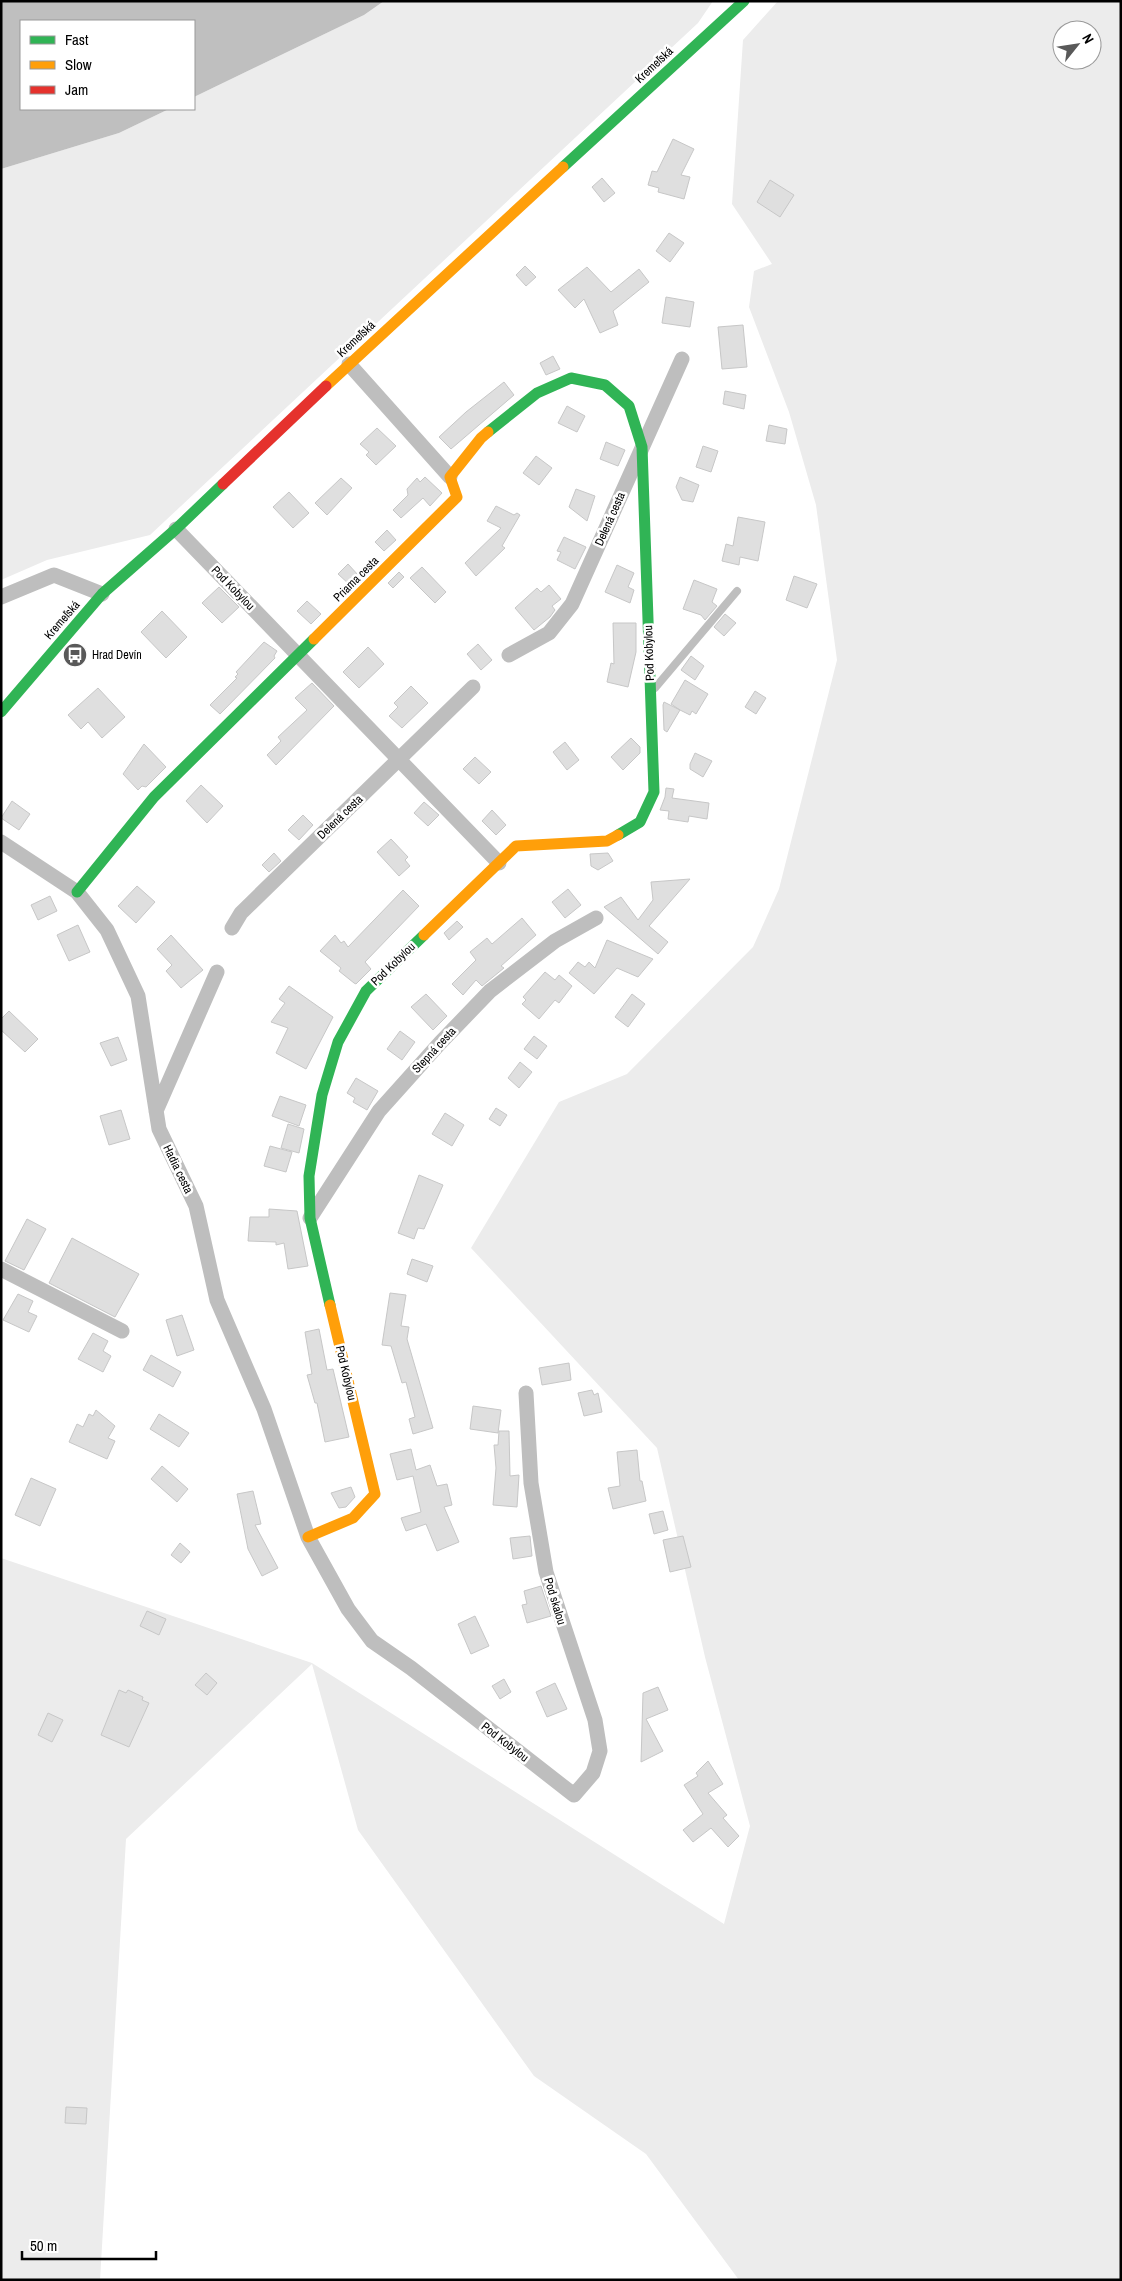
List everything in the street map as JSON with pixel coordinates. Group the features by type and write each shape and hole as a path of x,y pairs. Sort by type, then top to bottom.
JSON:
{"street":[{"name":"Kremeľská","path":"1,712 102,594 176,529 349,364 744,1"},
{"name":"Delená cesta","path":"509,655 549,633 572,604 682,359"},
{"path":"349,364 450,477 488,433 537,393 571,378 605,385 629,406 642,447"},
{"name":"Pod Kobylou","path":"574,1795 412,1668 372,1641 348,1609 308,1536 354,1518 375,1494 310,1218 309,1176 322,1095 343,1034 366,991 516,846 607,841 640,822 654,792 642,447"},
{"name":"Priama cesta","path":"77,892 154,797 457,497 450,477"},
{"name":"Pod Kobylou","path":"176,529 499,863"},
{"path":"1,597 54,575 102,594"},
{"name":"Delená cesta","path":"232,928 241,913 473,687"},
{"name":"Hadia cesta","path":"1,842 77,892 107,930 138,996 159,1130 196,1206 218,1300 264,1409 308,1536"},
{"name":"Stepná cesta","path":"310,1218 379,1111 440,1043 490,991 555,941 596,918"},
{"path":"156,1111 217,972"},
{"path":"1,1269 122,1331"},
{"name":"Pod skalou","path":"526,1393 531,1483 546,1572 595,1720 600,1750 593,1773 574,1795"}],"lane":[{"path":"650,693 737,591"}],"shaded area":[{"path":"1,1 384,1 364,15 195,97 195,20 20,20 20,110 167,110 119,133 1,169"},
{"path":"384,1 713,1 698,23 150,535 47,560 1,580 1,169 119,133 167,110 195,110 195,97 364,15"},
{"path":"778,1 1121,1 1121,2280 739,2280 646,2154 534,2076 358,1830 312,1664 126,1839 100,2280 1,2280 1,1558 312,1663 724,1924 750,1826 705,1657 657,1448 471,1248 559,1102 627,1074 753,947 779,889 837,660 816,505 789,412 749,307 754,271 772,264 732,204 743,40"}],"building":[{"path":"673,139 694,149 681,175 690,177 684,199 658,192 659,188 648,185 652,171 657,172"},
{"path":"602,178 615,193 604,202 592,187"},
{"path":"770,180 794,195 780,217 757,202"},
{"path":"669,233 684,243 670,262 656,251"},
{"path":"525,266 536,277 526,286 516,275"},
{"path":"587,267 611,292 639,269 649,282 613,311 618,325 600,333 584,299 575,308 558,290"},
{"path":"666,297 694,302 690,327 662,323"},
{"path":"743,325 747,367 722,369 718,327"},
{"path":"553,356 560,369 546,375 540,363"},
{"path":"504,382 514,395 451,449 439,437 466,412"},
{"path":"725,391 746,395 744,409 723,404"},
{"path":"567,406 585,416 577,432 558,423"},
{"path":"769,425 787,429 785,444 766,441"},
{"path":"377,428 396,446 376,465 366,455 369,452 360,444"},
{"path":"606,442 625,450 618,466 600,459"},
{"path":"703,446 718,451 711,472 696,467"},
{"path":"536,456 552,468 539,485 523,473"},
{"path":"425,477 442,493 430,506 423,498 401,518 393,510 408,495 407,489 417,478 420,482"},
{"path":"680,477 699,485 693,502 682,500 676,487"},
{"path":"341,478 352,488 327,515 315,503"},
{"path":"576,489 595,496 587,521 569,507"},
{"path":"289,492 309,513 293,528 273,507"},
{"path":"496,506 514,515 517,513 520,515 502,546 505,548 476,576 465,563 501,528 487,521"},
{"path":"738,517 765,522 758,561 740,557 739,565 722,561 726,544 733,546"},
{"path":"387,530 396,540 384,551 375,542"},
{"path":"564,537 586,547 575,569 557,560 561,552 557,551"},
{"path":"348,564 359,576 350,585 338,574"},
{"path":"617,565 634,573 628,587 634,590 630,603 605,592"},
{"path":"422,567 446,592 435,603 410,578"},
{"path":"399,572 404,577 393,588 388,583"},
{"path":"794,576 817,584 807,608 786,600"},
{"path":"694,580 717,589 712,602 717,606 705,620 701,615 683,609"},
{"path":"549,585 561,599 552,606 555,610 550,617 534,630 515,608 537,588 541,592"},
{"path":"219,587 239,607 222,623 202,603"},
{"path":"307,601 321,614 311,624 297,611"},
{"path":"162,611 187,637 166,658 141,632"},
{"path":"725,614 736,623 724,636 714,627"},
{"path":"613,623 636,623 636,652 628,687 607,682 611,663 614,664"},
{"path":"264,642 277,651 274,656 275,658 220,714 210,705 237,678 235,677 238,674 236,672"},
{"path":"478,644 492,660 481,670 467,654"},
{"path":"368,647 384,664 359,688 343,672"},
{"path":"691,656 704,666 695,680 681,670"},
{"path":"685,680 708,694 696,714 692,711 690,715 671,704"},
{"path":"312,683 334,706 276,765 267,755 281,741 278,737 307,710 295,698"},
{"path":"411,686 428,703 402,728 389,716 398,707 394,703"},
{"path":"98,688 125,717 102,738 88,722 81,729 68,715"},
{"path":"755,691 766,698 756,714 745,707"},
{"path":"664,702 680,710 667,732 664,730"},
{"path":"631,738 640,747 640,753 623,770 611,757"},
{"path":"565,742 579,760 567,770 553,752"},
{"path":"144,744 166,767 146,787 142,786 138,790 123,774"},
{"path":"695,753 712,761 703,777 690,769"},
{"path":"475,757 491,772 479,784 463,769"},
{"path":"201,785 223,806 207,823 186,801"},
{"path":"666,788 674,789 672,798 709,803 707,819 689,816 688,822 668,819 669,811 660,810"},
{"path":"12,801 30,814 19,830 1,818"},
{"path":"424,802 439,815 428,826 414,813"},
{"path":"492,810 506,825 496,835 482,821"},
{"path":"303,815 313,825 299,840 288,830"},
{"path":"391,839 408,857 405,860 410,866 399,876 377,852"},
{"path":"274,853 281,861 269,872 262,865"},
{"path":"608,853 613,861 598,870 591,866 590,854"},
{"path":"690,879 649,926 668,942 658,954 604,907 621,897 638,920 653,900 651,882"},
{"path":"137,886 155,902 136,923 118,906"},
{"path":"568,889 581,905 565,918 552,902"},
{"path":"403,890 419,906 365,962 371,969 356,984 354,983 339,971 341,968 320,951 335,935 341,943 344,941 348,947"},
{"path":"50,896 57,911 38,920 31,905"},
{"path":"522,918 536,935 501,966 504,968 482,986 476,980 463,995 452,984 476,960 470,952 487,938 492,944"},
{"path":"457,921 463,927 449,940 444,933"},
{"path":"78,925 90,952 69,961 57,935"},
{"path":"171,935 203,970 181,988 166,971 172,965 157,949"},
{"path":"607,940 653,959 638,977 617,968 594,994 569,973 578,962 585,967 589,962 595,968"},
{"path":"545,972 555,980 559,975 572,986 559,1003 555,1000 539,1019 522,1004 526,1000 523,997"},
{"path":"289,986 333,1017 306,1069 276,1053 288,1028 271,1022 285,1003 279,999"},
{"path":"426,994 447,1016 433,1030 411,1007"},
{"path":"632,994 645,1004 628,1027 615,1017"},
{"path":"9,1011 38,1039 25,1052 1,1030 1,1019"},
{"path":"400,1031 415,1042 402,1060 387,1049"},
{"path":"534,1036 547,1046 537,1059 524,1049"},
{"path":"118,1037 127,1060 111,1066 100,1043"},
{"path":"520,1062 532,1072 519,1088 508,1078"},
{"path":"356,1078 378,1091 367,1110 353,1102 355,1098 347,1093"},
{"path":"280,1096 306,1105 299,1126 272,1116"},
{"path":"496,1108 507,1115 500,1126 489,1119"},
{"path":"121,1110 130,1139 109,1145 100,1116"},
{"path":"445,1113 464,1125 452,1146 432,1134"},
{"path":"288,1124 304,1129 299,1153 281,1148"},
{"path":"270,1146 292,1152 286,1172 264,1166"},
{"path":"419,1175 443,1185 424,1229 418,1228 414,1239 398,1233"},
{"path":"269,1209 297,1211 308,1266 288,1269 284,1243 276,1245 276,1242 248,1241 250,1217 269,1217"},
{"path":"27,1219 46,1229 24,1270 5,1261"},
{"path":"72,1238 139,1274 115,1317 49,1283"},
{"path":"412,1259 433,1266 427,1282 407,1274"},
{"path":"390,1293 406,1295 401,1326 409,1327 407,1339 433,1428 413,1434 409,1419 415,1417 406,1382 402,1383 391,1346 382,1345"},
{"path":"18,1294 33,1301 28,1312 37,1316 29,1332 3,1320"},
{"path":"182,1315 194,1350 177,1356 166,1320"},
{"path":"319,1329 327,1370 333,1369 349,1437 325,1442 317,1403 315,1403 307,1375 312,1374 305,1332"},
{"path":"93,1333 108,1341 103,1351 111,1356 103,1372 78,1359"},
{"path":"151,1355 181,1372 173,1387 143,1370"},
{"path":"569,1363 571,1380 542,1385 539,1368"},
{"path":"592,1390 594,1395 598,1393 602,1412 584,1416 578,1393"},
{"path":"473,1406 501,1410 498,1433 470,1429"},
{"path":"96,1410 115,1426 108,1438 115,1441 107,1459 69,1442 77,1424 83,1427 89,1414 93,1416"},
{"path":"159,1414 189,1433 179,1447 150,1429"},
{"path":"499,1431 509,1431 510,1476 519,1475 517,1507 493,1505 496,1468 494,1445 498,1445"},
{"path":"411,1449 416,1470 430,1465 437,1486 447,1484 452,1505 444,1507 459,1542 437,1551 426,1524 406,1531 401,1518 421,1512 413,1476 397,1480 390,1454"},
{"path":"637,1450 640,1481 642,1481 646,1501 613,1509 608,1488 620,1486 617,1452"},
{"path":"162,1466 188,1489 177,1502 151,1479"},
{"path":"31,1478 56,1489 40,1526 15,1515"},
{"path":"351,1487 355,1497 346,1507 339,1508 331,1493"},
{"path":"253,1491 261,1524 255,1525 278,1568 262,1576 248,1549 237,1494"},
{"path":"663,1511 668,1530 654,1534 649,1514"},
{"path":"530,1536 532,1556 513,1559 510,1538"},
{"path":"683,1536 691,1567 670,1572 663,1540"},
{"path":"180,1543 190,1552 181,1563 171,1555"},
{"path":"541,1586 551,1616 527,1623 522,1605 527,1604 524,1591"},
{"path":"147,1611 166,1619 159,1635 140,1626"},
{"path":"475,1616 489,1646 471,1654 458,1624"},
{"path":"206,1673 217,1683 207,1695 195,1685"},
{"path":"504,1679 511,1692 500,1699 492,1686"},
{"path":"555,1683 567,1709 547,1717 536,1692"},
{"path":"658,1687 668,1710 646,1719 663,1751 641,1762 643,1693"},
{"path":"119,1690 126,1693 128,1690 143,1697 142,1700 149,1703 129,1747 101,1735"},
{"path":"48,1713 63,1720 52,1742 38,1735"},
{"path":"708,1761 723,1784 708,1793 727,1815 723,1818 739,1836 728,1847 711,1828 693,1842 683,1830 703,1814 684,1785 698,1776 696,1773"},
{"path":"66,2107 87,2108 86,2124 65,2123"}],"traffic: fast":[{"path":"563,167 744,1"},
{"path":"488,432 537,393 571,378 605,385 629,406 642,447 654,792 640,822 618,835"},
{"path":"1,712 102,594 176,529 223,484"},
{"path":"77,892 154,797 314,639"},
{"path":"330,1305 310,1218 309,1176 322,1095 338,1042 366,991 424,935"}],"traffic: slow":[{"path":"326,386 563,167"},
{"path":"314,639 457,497 450,477 488,432"},
{"path":"424,935 516,846 607,841 618,835"},
{"path":"308,1537 353,1518 375,1494 330,1305"}],"traffic: jam":[{"path":"223,484 326,386"}],"place":[{"name":"Hrad Devín","path":"75,655"}]}
